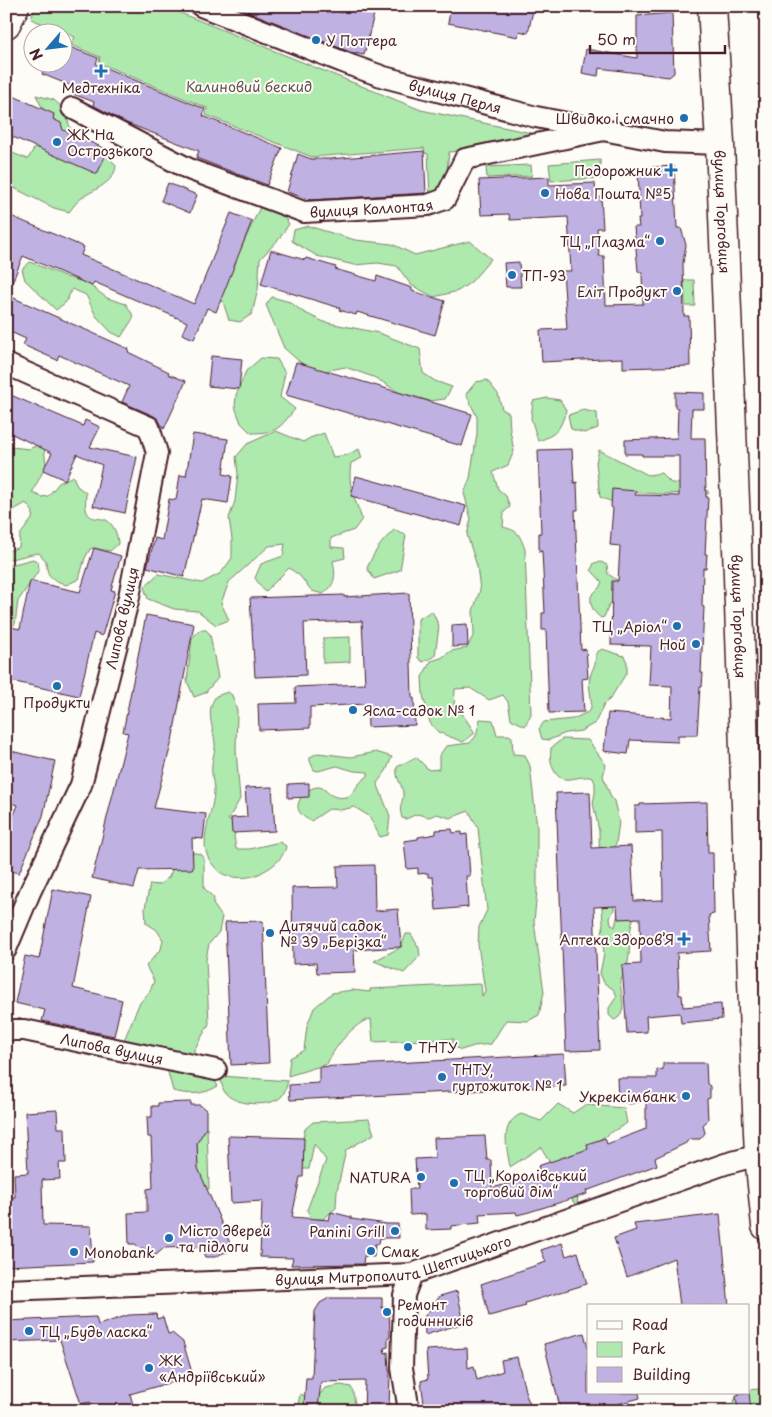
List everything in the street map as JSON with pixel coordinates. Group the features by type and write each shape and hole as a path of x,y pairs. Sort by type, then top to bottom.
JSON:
{"main road":[{"path":"6,24 15,6"},
{"name":"вулиця Торговиця","path":"712,6 720,144 766,1226"}],"street":[{"name":"вулиця Перля","path":"201,6 350,65 536,117 665,142 720,144"},
{"name":"вулиця Коллонтая","path":"72,108 191,170 304,212 428,205 445,199 465,159 604,130"},
{"name":"Липова вулиця","path":"6,364 149,428 157,454 128,602 81,785 30,892 6,949"},
{"name":"Липова вулиця","path":"6,1030 24,1030 216,1070"},
{"name":"вулиця Митрополита Шептицького","path":"6,1290 412,1274 725,1164 763,1154"},
{"path":"408,1411 402,1368 404,1295 412,1274"}],"green space":[{"name":"Калиновий бескид","path":"36,6 163,6 421,110 536,134 534,145 449,152 447,171 442,188 430,198 428,154 425,153 424,148 312,157 206,115 207,108 99,63 100,57 72,45 75,37 72,36 72,22 38,22 31,19"},
{"path":"36,95 54,100 64,109 77,148 98,147 108,150 108,155 116,166 112,177 108,181 81,199 69,212 54,208 6,184 6,172 12,153 28,159 39,140 51,126"},
{"path":"600,160 601,178 551,181 549,164"},
{"path":"531,165 532,176 487,178 486,167"},
{"path":"261,205 279,209 289,224 279,239 260,259 258,289 252,314 240,322 229,320 220,293"},
{"path":"308,226 355,240 392,244 415,255 470,241 491,259 471,282 458,291 434,297 411,285 397,266 378,263 354,265 317,256 292,241 294,230"},
{"path":"30,262 87,283 107,298 126,304 134,317 121,337 111,332 96,316 86,295 72,289 66,302 56,310 25,280 22,269"},
{"path":"684,280 694,280 695,306 685,306"},
{"path":"272,297 290,302 303,312 324,322 379,333 420,349 423,373 435,381 452,387 445,399 430,401 398,392 376,378 345,367 320,372 301,363 284,348 266,305"},
{"path":"261,358 277,359 285,373 280,397 295,409 281,425 272,431 251,433 241,423 235,407 236,395 246,371"},
{"path":"487,380 498,394 502,409 509,413 514,451 508,465 493,472 498,489 506,496 510,507 504,512 503,527 518,534 525,549 531,714 525,726 511,719 508,702 503,695 489,700 470,688 455,689 454,708 461,712 475,733 463,742 438,732 430,723 423,695 422,677 431,661 441,658 451,651 467,648 474,634 473,611 480,590 477,566 467,535 471,519 464,493 470,478 477,434 477,417 466,394 476,382"},
{"path":"547,398 560,400 566,410 557,430 550,436 538,441 531,418 533,401"},
{"path":"583,410 597,413 598,428 584,433 571,429 568,415"},
{"path":"276,431 303,442 324,433 333,457 347,455 359,449 362,458 351,463 350,478 352,492 362,519 354,530 331,538 331,547 344,548 345,558 333,561 335,575 333,583 327,591 323,594 312,591 299,575 289,568 265,592 255,578 261,564 283,556 285,544 269,546 229,582 221,603 229,620 216,625 198,611 174,609 148,599 144,587 158,574 202,583 221,573 232,558 229,518 235,501 238,474 236,457 247,444"},
{"path":"40,444 44,447 46,465 32,493 42,497 48,496 59,483 73,476 77,486 86,493 87,513 92,517 109,522 115,530 117,537 118,544 110,551 90,549 85,558 79,579 66,585 51,577 47,571 46,561 39,553 6,559 6,552 19,547 20,535 32,519 33,512 26,503 12,511 6,520 6,475 12,447 29,449"},
{"path":"599,450 648,475 661,473 671,483 703,485 709,493 702,496 690,493 626,492 615,503 600,497 596,462"},
{"path":"394,530 406,535 400,570 374,579 367,568 378,548"},
{"path":"33,559 38,562 39,570 18,601 15,624 7,630 6,566"},
{"path":"601,562 607,565 608,574 617,580 638,578 609,605 604,617 601,618 593,609 591,596 602,582 591,570 594,563"},
{"path":"432,611 439,626 435,656 423,662 418,658 418,619"},
{"path":"200,630 206,630 210,634 218,678 205,693 194,697 187,681 192,638"},
{"path":"350,637 350,662 323,663 323,638"},
{"path":"602,649 624,656 627,662 627,672 610,699 604,704 595,723 581,731 566,733 549,740 542,739 539,729 544,722 573,719 590,711 590,677 595,664 596,653"},
{"path":"228,692 232,695 237,711 236,750 240,799 228,820 235,822 237,829 234,836 236,849 249,849 280,842 286,846 281,857 271,867 256,875 242,878 220,872 213,865 205,847 214,788 212,762 215,746 210,713 216,696"},
{"path":"480,719 493,720 497,735 509,735 512,737 513,754 525,755 530,766 537,828 537,891 534,922 544,992 539,1015 528,1021 506,1020 491,1044 461,1050 453,1046 452,1042 454,1039 373,1042 371,1019 358,1025 345,1037 327,1064 288,1076 290,1058 304,1050 307,1026 314,1008 332,993 352,990 370,992 370,989 481,984 482,996 485,991 478,945 479,927 487,910 478,828 469,811 450,818 437,814 429,817 417,814 406,819 402,818 400,810 403,791 397,771 397,767 416,757 429,770 439,769 439,756 446,746 470,743 476,736"},
{"path":"562,739 588,740 606,765 603,776 614,801 619,822 616,844 610,853 615,899 614,909 610,918 611,924 615,927 618,913 627,910 633,920 628,962 621,981 623,1008 619,1017 614,1020 609,1015 609,1008 617,996 613,989 604,983 600,973 604,954 599,831 593,803 595,783 593,778 588,777 562,779 555,772 551,760 551,748"},
{"path":"376,752 392,757 386,771 377,783 390,816 388,835 380,837 369,816 354,807 341,810 329,809 311,821 301,814 298,803 310,789 318,787 335,797 346,797 368,776 368,772 354,771 337,766 318,771 314,770 310,757 318,753 351,757"},
{"path":"184,851 201,854 204,859 204,888 214,898 213,904 222,917 219,932 209,944 206,959 209,1024 193,1052 199,1057 218,1086 196,1093 173,1091 167,1069 122,1045 139,1004 150,991 154,981 146,966 161,949 163,940 157,930 146,923 145,908 150,884 159,885 169,877 176,861"},
{"path":"406,934 411,934 419,948 420,956 404,973 374,961 401,947"},
{"path":"221,1076 288,1081 282,1096 277,1100 252,1104 235,1100 228,1096 223,1089"},
{"path":"558,1104 573,1113 585,1105 624,1108 627,1123 589,1146 587,1179 578,1197 577,1205 541,1147 510,1167 506,1137 507,1130 514,1118 521,1114 541,1121"},
{"path":"369,1119 374,1134 346,1150 337,1191 336,1208 323,1219 312,1219 307,1210 326,1160 314,1144 309,1169 296,1169 305,1129 313,1122"},
{"path":"207,1128 209,1189 206,1189 198,1178 197,1139"},
{"path":"341,1385 351,1387 359,1411 299,1411 300,1394 315,1400 325,1388"},
{"path":"758,1389 762,1400 756,1411 714,1411 717,1407 732,1404 738,1394 750,1394 750,1390"}],"building":[{"path":"234,6 325,6 342,13 342,6 376,6 364,55 350,52"},
{"path":"451,6 534,6 528,33 519,31 518,37 448,23"},
{"path":"672,13 674,73 669,77 599,68 598,76 582,73 586,49 637,58 637,16"},
{"path":"72,48 98,58 96,64 205,109 203,116 282,148 267,185 196,158 199,151 124,122 93,105 94,102 71,93 74,87 42,74 43,72 72,72"},
{"name":"ЖК На Острозького","path":"11,95 54,114 53,119 61,123 63,130 108,150 97,174 6,134 6,105"},
{"path":"424,151 426,193 311,200 287,192 298,154 311,159 330,159"},
{"path":"674,166 677,228 681,228 686,245 683,263 684,316 689,316 690,366 623,368 623,358 542,362 540,330 567,329 563,271 571,271 568,217 510,220 509,214 481,215 479,180 549,177 549,185 595,183 596,197 601,197 603,228 597,228 599,256 604,256 606,305 643,304 642,273 638,271 634,227 639,227 638,219 640,219 638,168"},
{"path":"168,183 197,195 190,213 161,201"},
{"path":"231,213 252,221 216,312 207,308 194,339 182,334 187,322 94,282 92,286 23,256 7,295 129,349 128,352 169,372 168,374 186,381 164,429 154,416 122,402 129,386 59,355 57,360 23,345 26,339 6,330 6,214 84,247 81,255 194,304"},
{"path":"271,250 305,260 306,258 376,281 377,276 412,288 412,291 445,301 435,335 357,312 356,315 339,310 340,308 261,284"},
{"name":"ТП-93","path":"519,262 521,287 506,287 504,263"},
{"path":"211,356 242,359 239,389 208,386"},
{"path":"296,362 472,414 462,446 286,395"},
{"path":"675,392 704,393 704,409 692,409 691,438 705,438 706,497 708,497 705,554 707,554 706,568 703,568 702,606 704,607 701,673 703,673 702,687 700,687 697,735 678,735 678,742 630,740 628,754 604,751 608,713 671,718 672,686 649,685 651,646 611,645 612,581 618,581 620,546 610,545 613,508 611,507 612,489 636,491 635,495 679,496 679,456 625,454 625,440 677,438 678,408 675,408"},
{"path":"6,393 83,426 85,420 100,427 90,447 137,457 125,513 93,506 102,465 77,454 65,480 43,470 52,453 6,431"},
{"path":"193,434 228,439 223,474 232,476 228,503 202,499 184,577 147,567 155,538 162,540 169,499 176,500 180,475 186,476"},
{"path":"572,449 574,483 577,482 578,510 575,510 581,650 586,649 588,678 582,679 584,712 549,713 546,630 542,630 542,613 545,613 542,551 539,552 539,533 541,533 538,450"},
{"path":"356,476 466,506 461,526 351,496"},
{"path":"94,548 121,556 111,590 115,591 102,636 94,633 79,696 6,680 6,626 20,629 30,581 80,592"},
{"path":"409,593 412,698 414,698 415,725 368,727 367,704 310,707 310,728 259,730 258,704 296,703 295,687 365,684 362,621 304,623 306,675 255,677 250,598 344,595 344,597"},
{"path":"146,615 194,624 172,741 154,808 206,814 203,839 192,838 193,869 139,870 134,888 92,878 128,733 123,732"},
{"path":"467,624 468,646 452,647 452,625"},
{"path":"6,750 55,761 43,816 19,873 6,870 6,834 18,805 6,802"},
{"path":"309,783 309,797 288,798 288,784"},
{"path":"272,787 275,831 232,833 231,818 247,817 245,788"},
{"path":"590,792 592,848 631,846 634,901 663,900 662,832 635,833 635,806 640,806 640,804 707,802 708,853 713,853 714,914 709,915 711,951 677,953 679,995 682,995 683,1007 721,1004 722,1019 681,1023 680,1013 646,1016 647,1032 627,1033 622,965 641,964 640,918 618,919 617,906 594,907 600,1050 566,1051 556,793"},
{"path":"452,829 453,833 462,832 462,835 467,834 470,876 466,876 468,907 436,910 433,877 428,877 428,873 418,874 418,868 407,869 404,841 436,834 436,830"},
{"path":"374,865 375,911 398,909 401,947 354,950 355,972 317,973 316,963 293,964 292,888 338,887 337,866"},
{"path":"53,889 91,897 73,988 122,1000 114,1036 42,1021 45,1010 15,1003 25,956 39,959"},
{"path":"263,921 269,1063 231,1065 225,922"},
{"name":"ТНТУ, гуртожиток № 1","path":"564,1054 566,1086 290,1100 289,1085 319,1083 319,1067"},
{"path":"663,1063 706,1063 710,1098 707,1099 708,1120 703,1125 705,1133 700,1139 689,1139 686,1143 655,1158 657,1165 586,1191 587,1194 517,1215 516,1212 479,1214 480,1223 451,1226 451,1229 426,1230 426,1214 410,1215 409,1189 417,1189 415,1159 435,1158 434,1138 485,1136 487,1160 491,1160 492,1188 541,1175 538,1166 588,1149 587,1144 605,1138 607,1144 646,1129 646,1100 630,1104 618,1100 617,1078 657,1078 657,1069 663,1070"},
{"path":"191,1102 191,1105 200,1105 206,1110 206,1128 197,1143 198,1168 232,1248 228,1248 228,1252 215,1257 205,1257 201,1248 190,1247 164,1248 156,1255 150,1255 145,1249 135,1244 129,1244 128,1213 147,1212 147,1189 153,1188 151,1137 148,1137 147,1117 152,1117 152,1106 158,1106 158,1103"},
{"path":"57,1110 58,1128 65,1128 66,1163 59,1163 60,1179 42,1180 43,1225 91,1226 93,1262 6,1266 6,1198 15,1197 14,1174 28,1173 25,1112"},
{"path":"228,1136 304,1138 303,1177 300,1177 292,1217 329,1220 331,1212 351,1217 351,1219 398,1224 399,1238 380,1238 379,1244 375,1244 374,1257 364,1256 363,1264 291,1265 293,1258 260,1257 262,1201 231,1203"},
{"path":"720,1214 729,1304 680,1304 674,1258 627,1277 614,1238 636,1230 634,1224"},
{"path":"562,1243 566,1256 578,1252 587,1284 525,1303 526,1306 489,1316 481,1284 546,1262 541,1250"},
{"path":"457,1291 464,1323 425,1335 424,1317 440,1296"},
{"path":"329,1298 382,1298 382,1308 389,1307 390,1337 388,1337 388,1347 384,1348 385,1353 388,1352 390,1371 389,1410 364,1410 365,1381 321,1382 318,1407 304,1405 306,1378 312,1378 315,1311 320,1303"},
{"path":"156,1314 157,1319 163,1317 168,1334 172,1333 183,1342 193,1376 130,1394 135,1411 93,1411 90,1402 81,1404 60,1340 6,1342 6,1321 96,1317 98,1325 129,1315"},
{"path":"584,1333 587,1344 587,1394 639,1394 640,1398 591,1411 561,1411 544,1344"},
{"path":"467,1348 468,1368 474,1366 477,1380 503,1371 501,1360 517,1357 526,1395 533,1411 425,1411 421,1381 428,1379 426,1350"},
{"path":"749,1394 751,1411 738,1411 736,1395"}],"place":[{"name":"У Поттера","path":"316,40"},
{"name":"Медтехніка","path":"101,71"},
{"name":"Швидко і смачно","path":"684,118"},
{"name":"ЖК На Острозького","path":"57,142"},
{"name":"Подорожник","path":"671,170"},
{"name":"Нова Пошта №5","path":"545,193"},
{"name":"ТЦ „Плазма“","path":"660,241"},
{"name":"ТП-93","path":"512,275"},
{"name":"Еліт Продукт","path":"677,291"},
{"name":"ТЦ „Аріол“","path":"677,626"},
{"name":"Ной","path":"696,644"},
{"name":"Продукти","path":"57,686"},
{"name":"Ясла-садок № 1","path":"353,710"},
{"name":"Дитячий садок № 39 „Берізка“","path":"270,933"},
{"name":"Аптека Здоров’Я","path":"684,939"},
{"name":"ТНТУ","path":"408,1047"},
{"name":"ТНТУ, гуртожиток № 1","path":"442,1077"},
{"name":"Укрексімбанк","path":"686,1096"},
{"name":"NATURA","path":"421,1177"},
{"name":"ТЦ „Королівський торговий дім“","path":"454,1183"},
{"name":"Panini Grill","path":"395,1231"},
{"name":"Місто дверей та підлоги","path":"169,1238"},
{"name":"Смак","path":"371,1251"},
{"name":"Monobank","path":"74,1252"},
{"name":"Ремонт годинників","path":"387,1312"},
{"name":"ТЦ „Будь ласка“","path":"29,1331"},
{"name":"ЖК «Андріївський»","path":"149,1368"}]}
